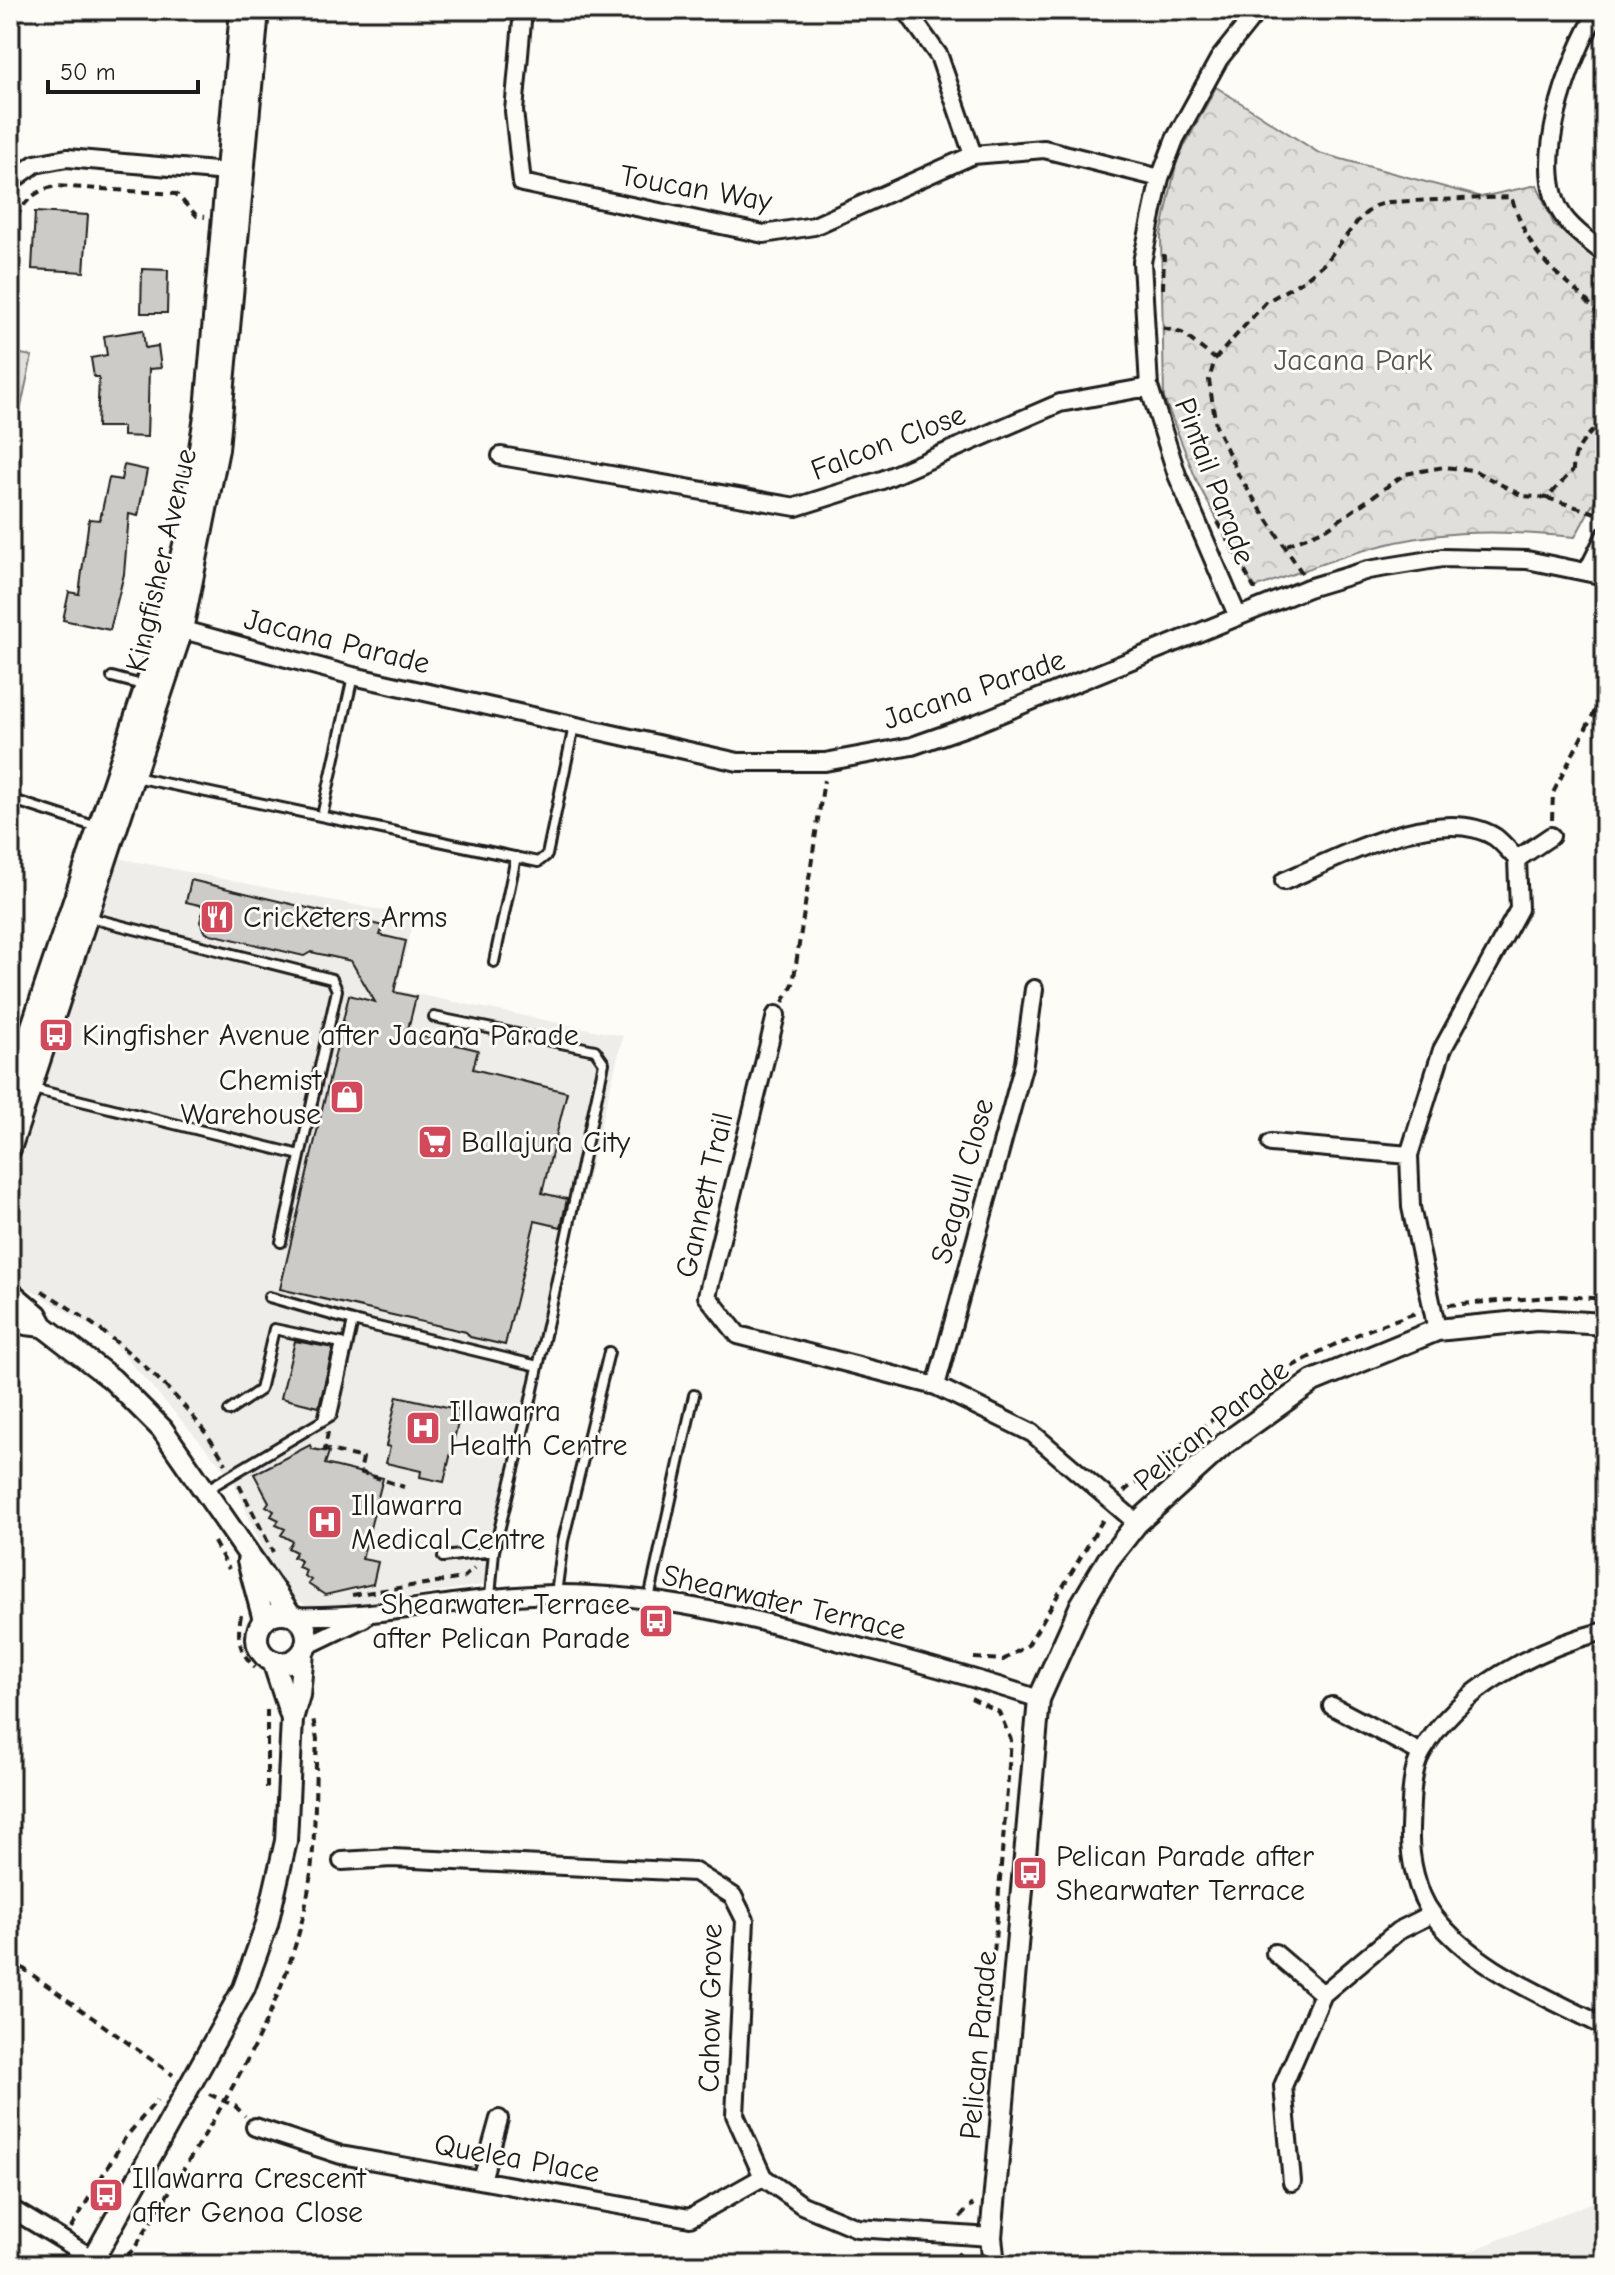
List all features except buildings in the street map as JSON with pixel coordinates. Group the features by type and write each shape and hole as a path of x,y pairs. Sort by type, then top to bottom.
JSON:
{"street":[{"name":"Kingfisher Avenue","path":"10,1149 18,1088 80,914 154,688 173,627 218,449 236,173 241,10"},
{"name":"Kingfisher Avenue","path":"173,627 206,410 223,219 236,173 258,10"},
{"name":"Toucan Way","path":"523,10 514,111 522,183 764,234 814,226 973,155 1044,149 1160,178"},
{"path":"906,10 939,56 973,155"},
{"name":"Pintail Parade","path":"1238,617 1177,475 1149,387 1142,262 1160,178 1175,139 1219,59 1258,10"},
{"path":"1599,10 1564,80 1549,180 1566,220 1605,254"},
{"path":"10,182 35,164 67,158 236,173"},
{"name":"Falcon Close","path":"501,456 796,507 882,480 1060,403 1149,387"},
{"path":"1588,570 1605,536"},
{"name":"Jacana Parade","path":"173,627 353,676 738,762 825,762 912,746 975,724 1308,588 1368,570 1442,558 1527,560 1588,570 1605,576"},
{"path":"1284,881 1392,835 1447,825 1494,836 1517,859 1519,909 1442,1050 1409,1155 1411,1207 1437,1330"},
{"path":"1517,859 1551,836"},
{"name":"Seagull Close","path":"936,1386 1024,1063 1034,989"},
{"name":"Gannett Trail","path":"776,1015 707,1296 738,1335 936,1386 1032,1433 1137,1523"},
{"path":"1271,1143 1409,1155"},
{"path":"10,1292 37,1315 43,1326 142,1406 206,1490 246,1553 307,1634 292,1719 286,1841 267,1924 244,1988 92,2262 63,2240 10,2208"},
{"path":"10,1314 26,1324 43,1326"},
{"name":"Pelican Parade","path":"994,2265 991,2237 1039,1699 1081,1605 1108,1560 1137,1523 1223,1445 1313,1381 1437,1330 1537,1320 1605,1324"},
{"path":"246,1553 264,1620"},
{"name":"Shearwater Terrace","path":"292,1615 369,1616 490,1597 556,1594 649,1599 719,1609 979,1679 1039,1699"},
{"path":"292,1615 276,1613 264,1620 257,1632 258,1647 266,1668 292,1719"},
{"name":"Shearwater Terrace","path":"304,1649 369,1616"},
{"path":"1605,1631 1528,1659 1466,1699 1421,1753 1411,1799 1409,1855 1432,1914 1491,1968 1605,2027"},
{"path":"266,1668 284,1663 304,1649"},
{"path":"1332,1706 1421,1753"},
{"name":"Cahow Grove","path":"342,1861 392,1858 695,1872 733,1896 745,1920 735,2115 763,2177"},
{"path":"1292,2182 1283,2086 1323,1994 1398,1931 1432,1914"},
{"path":"1275,1953 1323,1994"},
{"path":"482,2180 499,2119"},
{"name":"Quelea Place","path":"255,2127 341,2155 690,2218 763,2177"},
{"path":"763,2177 802,2205 857,2228 991,2237"}],"lane":[{"path":"322,816 353,676"},
{"path":"112,677 154,688"},
{"path":"126,775 538,862 547,855 574,725"},
{"path":"10,799 108,830"},
{"path":"494,962 516,857"},
{"path":"80,914 332,979 337,990 281,1242"},
{"path":"434,1017 595,1050 604,1063 494,1551 490,1597"},
{"path":"18,1088 300,1155"},
{"path":"269,1297 538,1366"},
{"path":"206,1490 328,1418 353,1321"},
{"path":"229,1411 260,1390 274,1329 341,1343 328,1418"},
{"path":"556,1594 563,1541 609,1352"},
{"path":"649,1599 694,1395"},
{"path":"443,1557 494,1551"}],"path":[{"path":"10,230 25,201 39,190 55,186 176,194 197,216 223,219"},
{"path":"1308,588 1286,545 1239,476 1216,426 1209,380 1215,359 1266,302 1304,280 1325,263 1361,217 1388,202 1511,197 1528,240 1547,263 1594,305 1605,326"},
{"path":"1163,297 1164,251"},
{"path":"1164,342 1163,328 1182,333 1215,359"},
{"path":"1547,498 1573,470 1573,459 1581,443 1605,418"},
{"path":"1286,545 1328,528 1390,484 1418,472 1444,467 1473,470 1523,496 1547,498 1605,516"},
{"path":"1212,510 1254,588 1272,587 1278,600"},
{"path":"1551,836 1553,793 1605,691"},
{"path":"776,1015 793,984 825,762"},
{"path":"328,1418 325,1449 363,1458 360,1472 404,1487"},
{"path":"209,1534 234,1578"},
{"path":"242,1604 238,1643 244,1657 266,1668"},
{"path":"966,1696 999,1712 1011,1740 990,2009"},
{"path":"267,1801 268,1699"},
{"path":"10,1710 15,1753 10,1804"},
{"path":"116,2265 134,2249 260,2032 305,1910 310,1877 317,1739 313,1714"},
{"path":"10,1959 175,2077 168,2086"},
{"path":"209,2094 235,2106 255,2127"},
{"path":"49,2265 125,2138 161,2095"},
{"path":"950,2221 967,2212 976,2198"}],"shaded area":[{"path":"112,857 415,917 396,990 623,1036 487,1584 317,1611 279,1590 233,1479 107,1336 10,1277 10,1198"},
{"path":"1605,2197 1605,2265 1436,2265"}],"green space":[{"name":"Jacana Park","path":"1216,87 1319,153 1481,197 1537,185 1554,225 1605,266 1605,481 1575,537 1486,533 1409,539 1342,557 1254,588 1198,484 1164,398 1161,235 1177,160"},
{"path":"10,352 32,356 10,457"}],"place":[{"name":"Cricketers Arms","path":"217,917"},
{"name":"Kingfisher Avenue after Jacana Parade","path":"56,1035"},
{"name":"Chemist Warehouse","path":"347,1097"},
{"name":"Ballajura City","path":"435,1142"},
{"name":"Illawarra Health Centre","path":"423,1428"},
{"name":"Illawarra Medical Centre","path":"325,1522"},
{"name":"Shearwater Terrace after Pelican Parade","path":"656,1621"},
{"name":"Pelican Parade after Shearwater Terrace","path":"1030,1873"},
{"name":"Illawarra Crescent after Genoa Close","path":"106,2195"}]}
